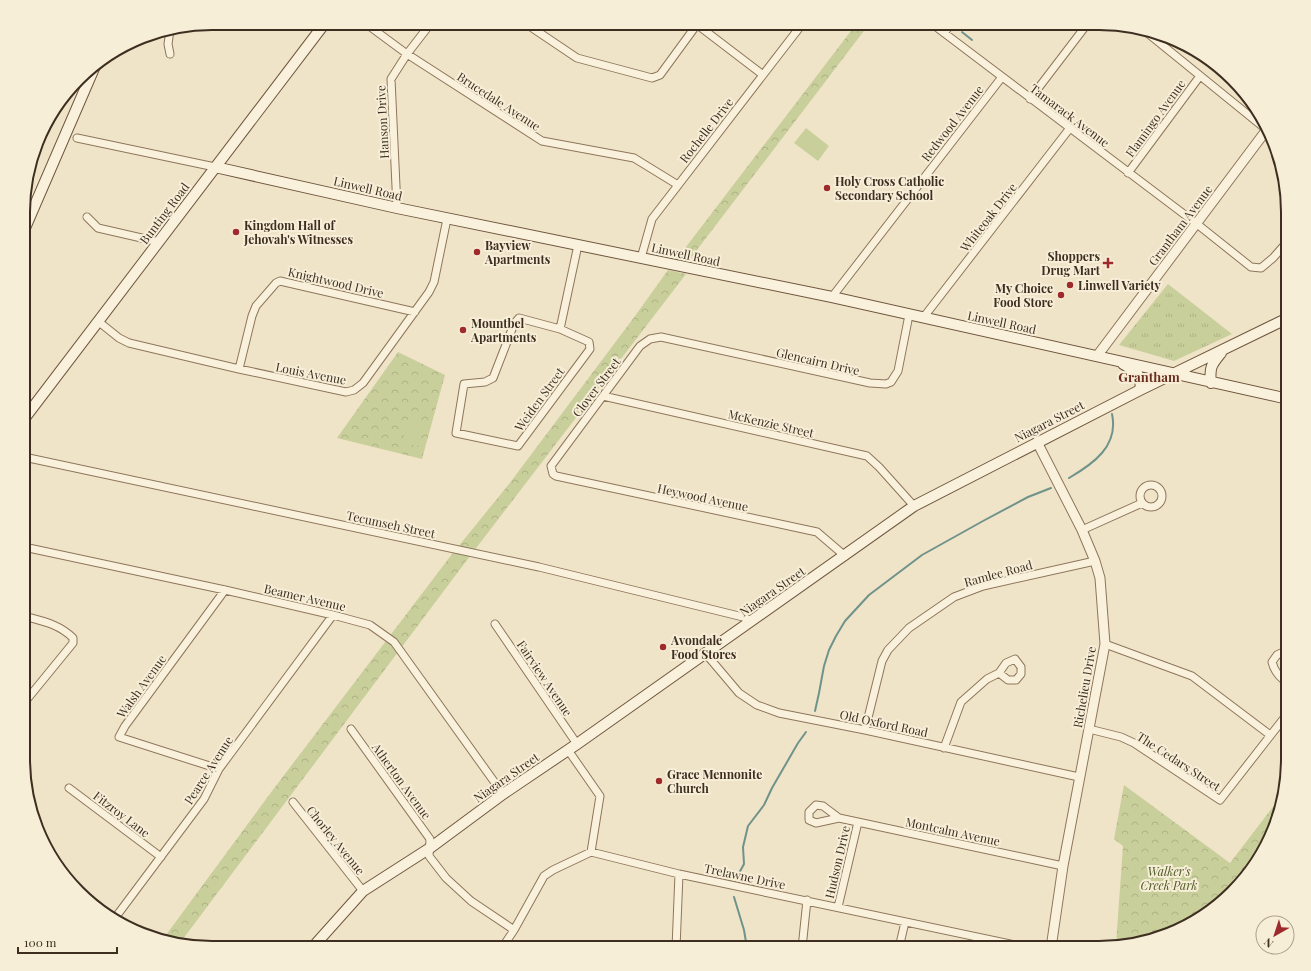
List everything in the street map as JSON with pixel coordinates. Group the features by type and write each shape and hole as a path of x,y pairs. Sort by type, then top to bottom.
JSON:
{"main road":[{"name":"Bunting Road","path":"30,411 99,322 316,30"},
{"path":"30,216 91,76"},
{"name":"Linwell Road","path":"215,167 447,219 832,298 1281,397"},
{"name":"Niagara Street","path":"318,941 363,890 430,848 503,794 752,622 914,506 1140,390 1281,322"},
{"path":"1211,382 1210,371 1212,364 1224,350"},
{"path":"1116,361 1140,376 1140,390"}],"street":[{"name":"Brucedale Avenue","path":"374,30 407,54 542,142 634,158 678,185"},
{"name":"Hanson Drive","path":"397,208 391,79 407,54 426,30"},
{"path":"534,30 577,58 652,78 660,75 693,30"},
{"path":"705,30 763,75"},
{"name":"Rochelle Drive","path":"641,258 652,219 797,30"},
{"name":"Tamarack Avenue","path":"940,30 1197,224 1251,267 1261,268 1281,249"},
{"path":"1030,99 1083,30"},
{"path":"169,35 168,44 170,54"},
{"path":"1155,39 1256,120"},
{"name":"Flamingo Avenue","path":"1128,173 1200,76"},
{"name":"Redwood Avenue","path":"832,298 1002,77"},
{"name":"Whiteoak Drive","path":"923,318 1070,128"},
{"name":"Grantham Avenue","path":"1097,356 1264,135"},
{"name":"Linwell Road","path":"77,138 215,167"},
{"path":"87,217 98,228 159,242"},
{"name":"Louis Avenue","path":"99,322 119,338 129,342 239,369 346,392 354,390 363,383 429,292 434,282 447,219"},
{"path":"560,329 578,245"},
{"name":"Knightwood Drive","path":"239,369 252,316 256,306 276,282 280,281 415,312"},
{"name":"Glencairn Drive","path":"673,340 870,383 886,384 891,382 898,371 909,315"},
{"name":"Weiden Street","path":"519,318 560,329 589,342 590,349 518,446 456,433 464,384 485,382 493,378 514,324 519,318"},
{"name":"Clover Street","path":"552,471 551,466 640,346 650,339 661,337 673,340"},
{"name":"McKenzie Street","path":"604,396 867,456 879,467 914,506"},
{"name":"Richelieu Drive","path":"1037,442 1082,530 1095,561 1100,578 1104,644 1063,866 1052,941"},
{"name":"Tecumseh Street","path":"30,458 539,566 743,617 752,622"},
{"name":"Heywood Avenue","path":"552,471 556,476 817,532 845,556"},
{"path":"1082,530 1142,503"},
{"name":"Beamer Avenue","path":"30,548 225,590 370,625 394,642 503,794"},
{"name":"Ramlee Road","path":"865,730 882,661 888,650 909,628 954,597 984,586 1095,561"},
{"name":"Walsh Avenue","path":"219,769 119,737 125,726 225,590"},
{"name":"Pearce Avenue","path":"118,915 204,799 219,769 333,615"},
{"path":"30,618 66,630 73,638 73,643 30,696"},
{"name":"Fairview Avenue","path":"495,624 572,747 600,796 591,852"},
{"path":"1104,644 1192,676 1270,735"},
{"path":"1281,652 1276,655 1272,662 1274,670 1281,678"},
{"name":"Old Oxford Road","path":"706,654 739,693 757,705 779,713 865,730 1079,777"},
{"path":"944,748 961,702 986,679 999,673"},
{"name":"The Cedars Street","path":"1089,728 1121,737 1134,743 1220,800 1281,722"},
{"name":"Atherton Avenue","path":"351,729 430,839 429,856 446,878 471,901 514,930"},
{"name":"Fitzroy Lane","path":"69,788 161,858"},
{"name":"Chorley Avenue","path":"293,802 363,890"},
{"name":"Montcalm Avenue","path":"838,818 1063,866"},
{"name":"Hudson Drive","path":"838,907 858,822"},
{"path":"507,941 544,876 553,870 591,852"},
{"name":"Trelawne Drive","path":"591,852 679,874 808,900 995,941"},
{"path":"676,941 679,874"},
{"path":"803,941 808,900"},
{"path":"901,941 905,922"}],"green space":[{"path":"852,30 865,30 687,263 676,260"},
{"path":"806,128 829,146 818,161 794,143"},
{"path":"668,270 686,274 467,560 184,938 166,935 272,791 449,558 509,484"},
{"path":"1168,284 1232,334 1174,361 1119,345"},
{"path":"398,352 445,375 422,459 337,438"},
{"path":"409,417 425,421 419,446 402,442"},
{"name":"Walker's Creek Park","path":"1124,785 1230,863 1275,804 1267,829 1257,850 1236,879 1219,896 1190,917 1169,927 1146,935 1116,940 1123,846 1114,839"}],"waterway":[{"path":"962,32 972,40"},
{"path":"1069,478 1087,467 1108,445 1112,436 1112,414"},
{"path":"815,711 824,666 829,650 845,621 869,595 922,555 1028,497 1051,488"},
{"path":"738,875 744,864 743,847 748,826 764,805 772,788 806,732"},
{"path":"734,897 746,941"}],"place":[{"name":"Holy Cross Catholic Secondary School","path":"827,188"},
{"name":"Kingdom Hall of Jehovah's Witnesses","path":"236,232"},
{"name":"Bayview Apartments","path":"477,252"},
{"name":"Shoppers Drug Mart","path":"1108,263"},
{"name":"Linwell Variety","path":"1070,285"},
{"name":"My Choice Food Store","path":"1061,295"},
{"name":"Mountbel Apartments","path":"463,330"},
{"name":"Avondale Food Stores","path":"663,647"},
{"name":"Grace Mennonite Church","path":"659,781"}],"district":[{"name":"Grantham","path":"1149,376"}]}
